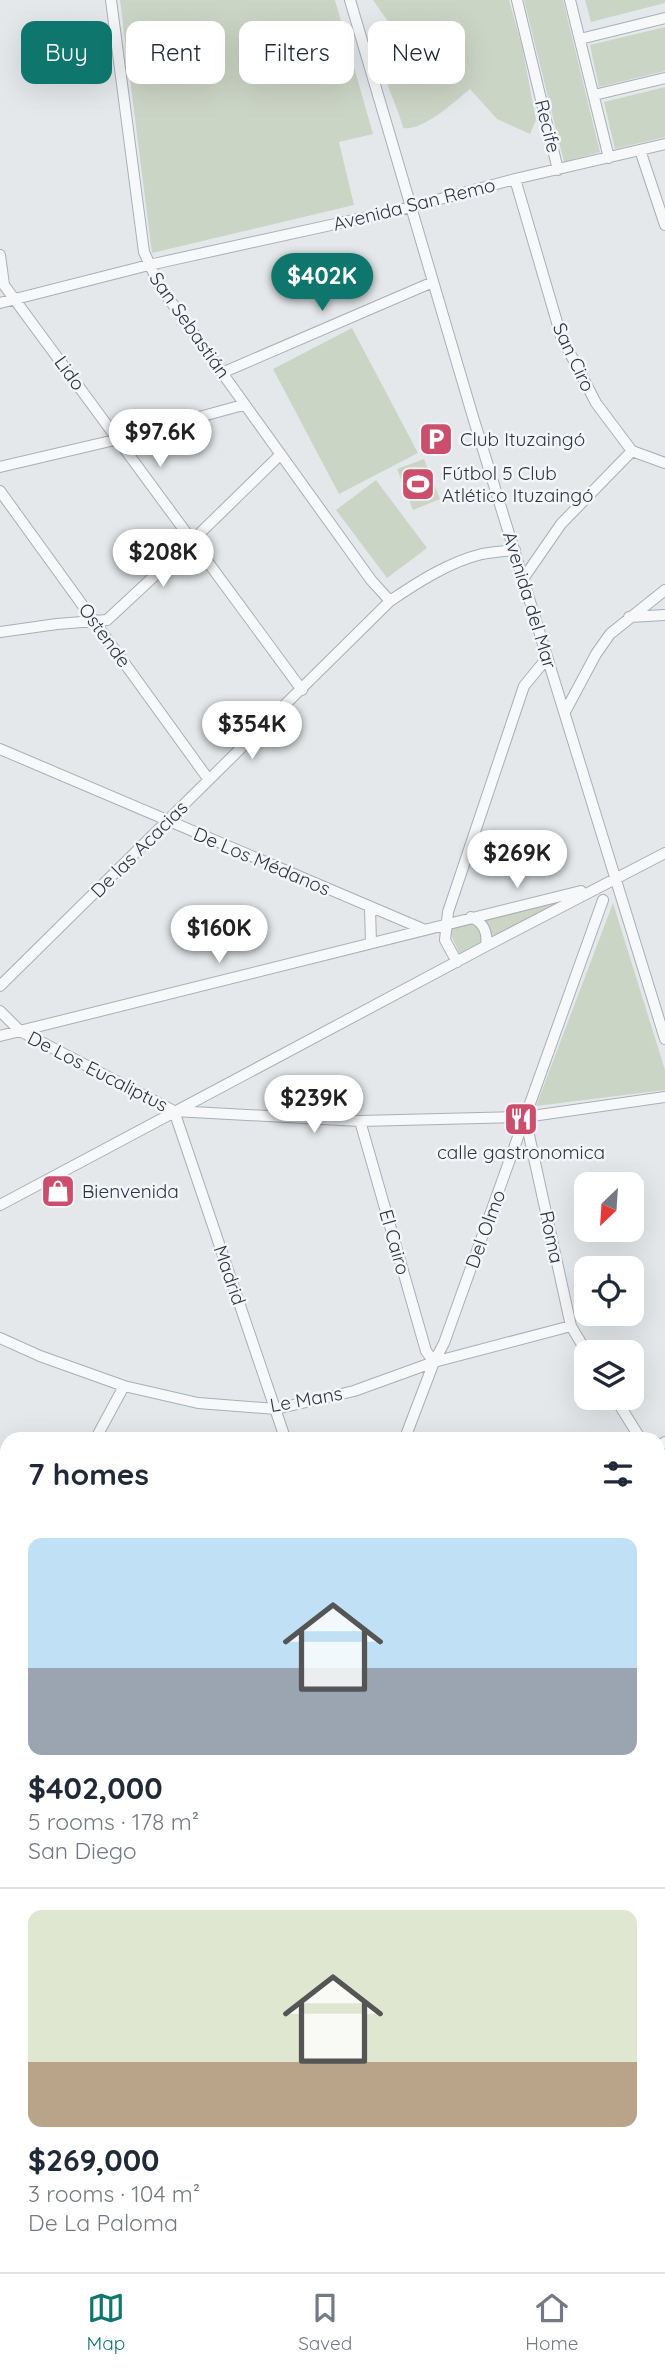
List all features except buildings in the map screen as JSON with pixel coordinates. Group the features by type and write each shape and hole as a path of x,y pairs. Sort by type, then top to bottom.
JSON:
{"street":[{"name":"San Sebastián","path":"111,0 144,252 149,265 159,285 224,372 243,405 371,580 390,601"},
{"name":"Avenida del Mar","path":"350,0 547,658 616,879 660,1004 665,1039"},
{"name":"Recife","path":"517,0 558,170"},
{"path":"570,0 609,158"},
{"path":"580,38 665,18"},
{"path":"594,95 665,78"},
{"name":"Avenida San Remo","path":"0,303 149,265 412,206 665,144"},
{"path":"640,150 665,225"},
{"name":"San Ciro","path":"515,179 561,336 596,403 632,451"},
{"name":"Lido","path":"0,255 4,285 302,690"},
{"path":"224,372 433,282"},
{"path":"0,467 243,405"},
{"path":"523,579 561,524 632,451 665,463"},
{"path":"0,632 107,620 280,455"},
{"name":"Ostende","path":"0,491 209,780"},
{"name":"De las Acacias","path":"0,986 390,601 420,581 451,566 481,555 515,550"},
{"path":"565,712 596,654 610,634 665,590"},
{"path":"629,617 665,615"},
{"path":"457,962 445,940 446,924 524,686 547,658"},
{"name":"De Los Médanos","path":"0,749 370,908 426,929 445,940"},
{"path":"0,1205 665,853"},
{"path":"0,1036 596,888"},
{"name":"Del Olmo","path":"407,1432 444,1343 603,900"},
{"path":"370,908 371,943"},
{"path":"471,917 483,925 486,946"},
{"name":"De Los Eucaliptus","path":"0,1011 20,1031 174,1111 360,1121 526,1117 665,1097"},
{"name":"Madrid","path":"174,1111 283,1432"},
{"name":"Roma","path":"526,1117 571,1326 579,1340"},
{"name":"El Cairo","path":"360,1121 426,1351 434,1362"},
{"name":"Le Mans","path":"0,1338 40,1356 124,1386 198,1403 276,1409 354,1391 434,1362 571,1326"},
{"path":"99,1432 124,1386"},
{"path":"622,1410 636,1432"}],"green space":[{"path":"120,0 335,0 341,21 239,21 239,84 354,84 354,67 373,134 339,142 354,205 152,253 131,84 225,84 225,21 126,21 126,47"},
{"path":"373,0 509,0 522,46 536,120 530,134 497,119 470,89 429,120 411,128 403,128 388,84 465,84 465,21 388,21"},
{"path":"524,0 563,0 600,152 564,162"},
{"path":"585,0 665,0 665,3 591,22"},
{"path":"665,27 665,71 599,87 590,45"},
{"path":"665,87 665,137 615,149 604,102"},
{"path":"352,328 418,453 339,494 273,369"},
{"name":"Fútbol 5 Club Atlético Ituzaingó","path":"424,459 440,499 413,510 397,469"},
{"path":"376,480 427,548 387,578 336,510"},
{"path":"563,900 460,955 448,928"},
{"path":"613,903 665,1070 665,1090 536,1106"}],"place":[{"name":"Club Ituzaingó","path":"436,439"},
{"name":"Fútbol 5 Club Atlético Ituzaingó","path":"418,484"},
{"name":"calle gastronomica","path":"521,1119"},
{"name":"Bienvenida","path":"58,1191"}]}
